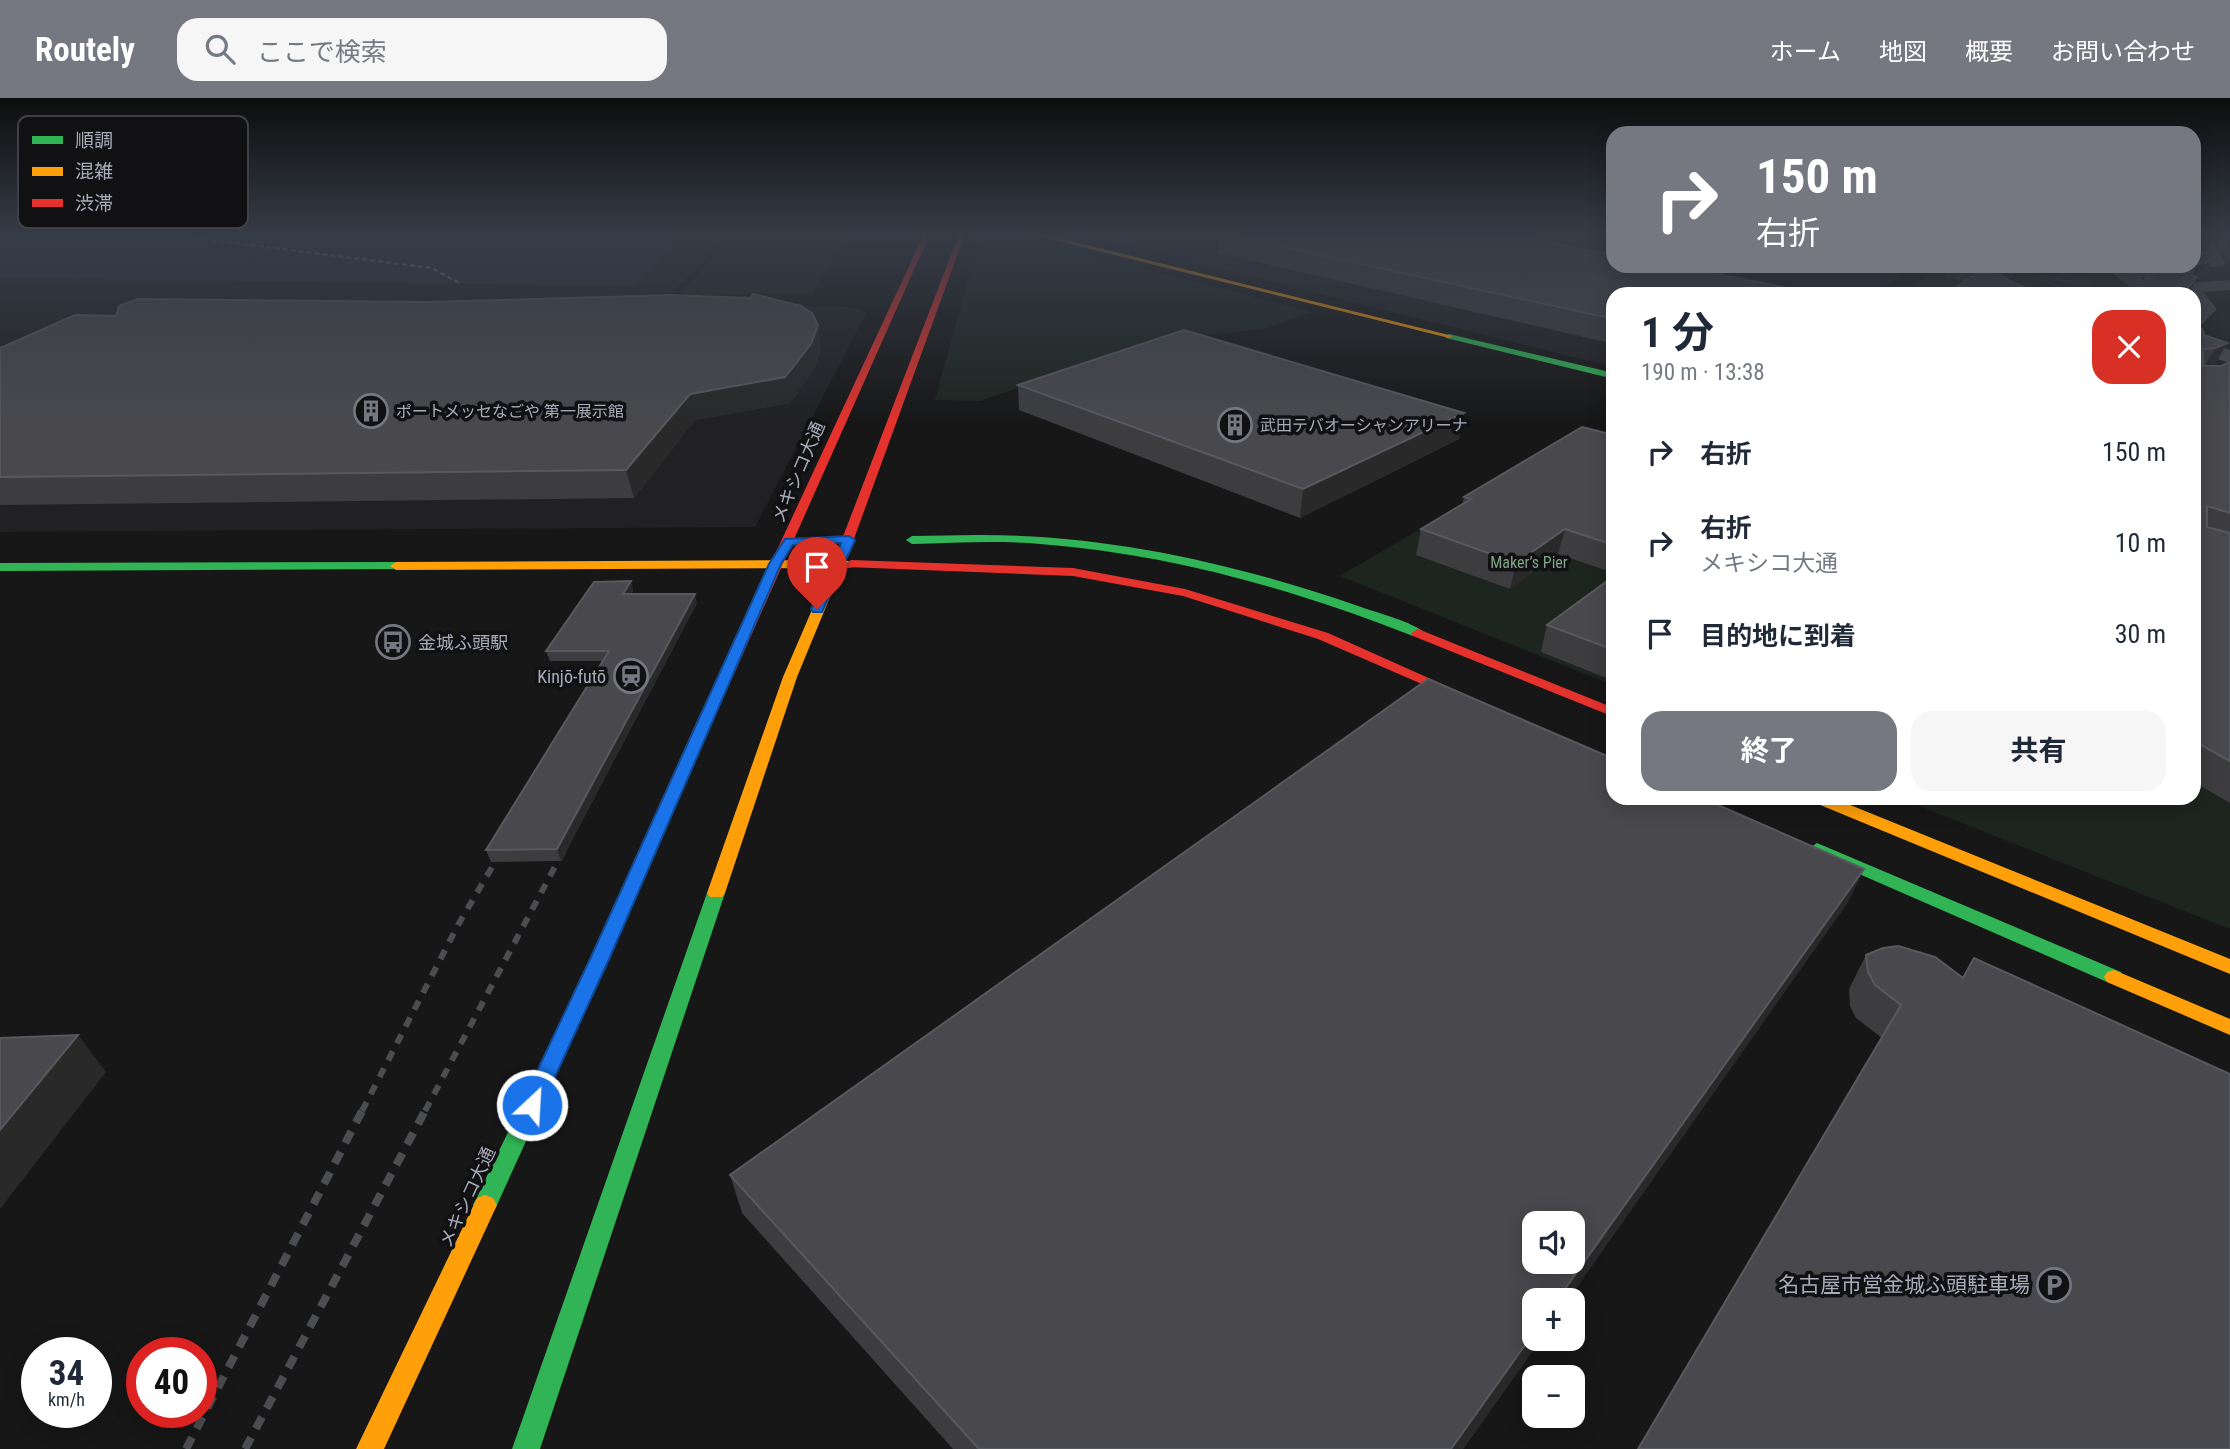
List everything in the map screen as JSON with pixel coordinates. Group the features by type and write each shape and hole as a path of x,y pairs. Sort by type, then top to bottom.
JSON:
{"street":[{"name":"メキシコ大通","path":"370,1449 601,957 775,564 795,541 816,475 898,297"},
{"path":"527,1449 790,677 836,564 856,540 940,297"},
{"path":"1291,297 1606,374"},
{"path":"2201,347 2230,357"},
{"path":"825,540 856,540"},
{"path":"890,540 1040,540 1137,552 1248,575 1381,618 1606,710"},
{"path":"762,542 795,541"},
{"path":"0,567 836,564 1073,572 1185,593 1323,636 1487,707"},
{"path":"1836,805 2230,967"},
{"path":"1800,842 2230,1027"}],"shaded area":[{"name":"ポートメッセなごや 第一展示館","path":"0,297 669,297 661,305 851,307 867,312 755,527 0,532"},
{"path":"1333,297 1606,297 1606,365"}],"green space":[{"path":"963,297 1254,297 1312,312 1264,329 1154,340 980,401 935,400"},
{"path":"2201,297 2230,297 2230,519 2201,512"},
{"name":"Maker’s Pier","path":"1585,432 1606,438 1606,682 1340,576"},
{"path":"2201,608 2230,616 2230,929 1917,805 2201,805"}],"building":[{"name":"ポートメッセなごや 第一展示館","path":"600,297 765,297 801,306 812,313 818,325 811,344 785,377 690,394 626,470 0,477 0,348 75,315 116,316 119,306 138,299 428,302"},
{"path":"1513,297 1606,297 1606,317"},
{"path":"2201,329 2204,335 2227,343 2203,349 2203,366 2221,366 2230,362 2230,513 2207,506 2207,527 2230,533 2230,761 2201,745"},
{"name":"武田テバオーシャンアリーナ","path":"1184,330 1464,413 1303,489 1018,385"},
{"path":"1582,427 1606,433 1606,542 1565,529 1516,563 1421,529 1471,499 1464,497"},
{"path":"631,581 623,594 695,594 557,849 486,850 609,651 546,651 594,582"},
{"path":"1606,582 1606,647 1547,625"},
{"path":"1428,679 1606,756 1606,805 1718,805 1864,869 1585,1261 1585,1211 1522,1211 1522,1274 1576,1274 1566,1288 1522,1288 1522,1349 1451,1449 979,1449 730,1175"},
{"name":"名古屋市営金城ふ頭駐車場","path":"1898,946 1935,957 1963,978 1974,958 2230,1074 2230,1449 1638,1449 1901,1005 1875,985 1868,972 1866,955 1883,948"},
{"path":"78,1035 0,1130 0,1038"}],"railway":[{"path":"425,1111 567,844"},
{"path":"362,1111 458,925 505,845"},
{"path":"186,1449 363,1109"},
{"path":"245,1449 426,1109"}],"traffic: fast":[{"path":"1449,336 1606,374"},
{"path":"912,540 1024,539 1137,552 1280,585 1327,599 1418,633"},
{"path":"0,567 396,566"},
{"path":"485,1205 601,957 697,739"},
{"path":"1817,849 2114,977"},
{"path":"526,1449 716,893"}],"traffic: slow":[{"path":"1290,297 1449,336"},
{"path":"716,893 790,677 845,547"},
{"path":"396,566 851,564"},
{"path":"1836,805 2230,967"},
{"path":"2114,977 2230,1027"},
{"path":"370,1449 485,1205"}],"traffic: jam":[{"path":"697,739 898,297"},
{"path":"845,547 938,297"},
{"path":"851,564 1073,572 1185,593 1323,636 1473,701"},
{"path":"1418,633 1606,710"}],"place":[{"name":"ポートメッセなごや 第一展示館","path":"371,411"},
{"name":"武田テバオーシャンアリーナ","path":"1235,425"},
{"name":"金城ふ頭駅","path":"393,642"},
{"name":"Kinjō-futō","path":"631,676"},
{"name":"名古屋市営金城ふ頭駐車場","path":"2054,1285"}],"route":[{"path":"532,1105 601,957 775,564 789,541 849,540 817,609"}]}
